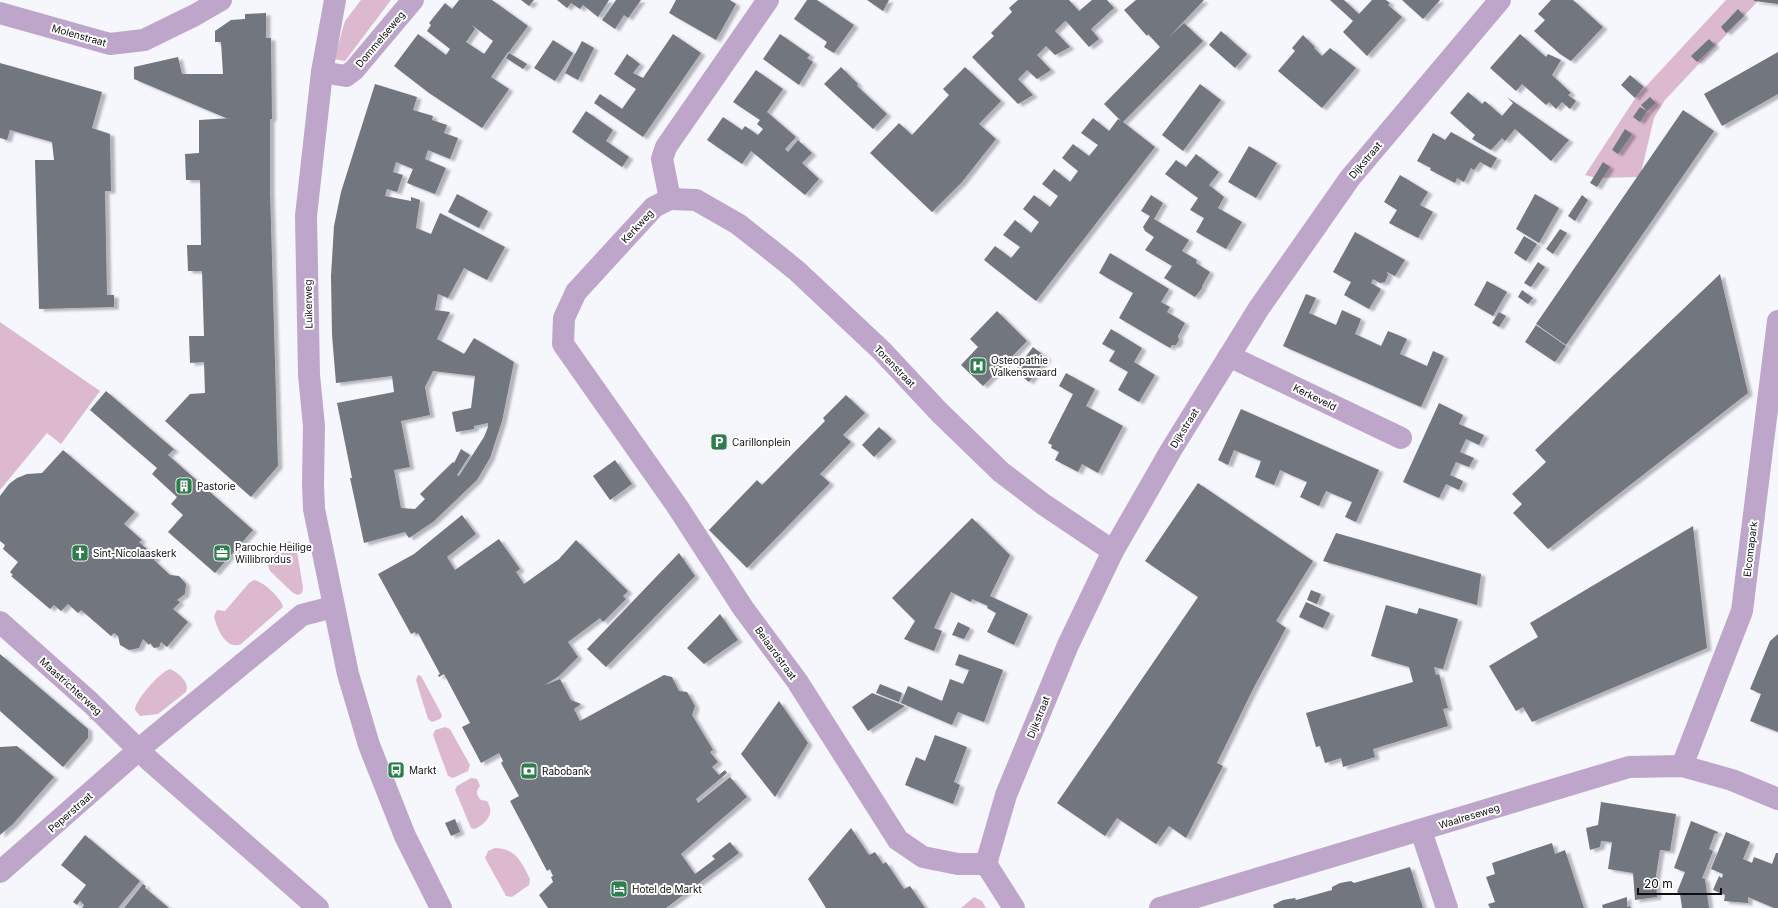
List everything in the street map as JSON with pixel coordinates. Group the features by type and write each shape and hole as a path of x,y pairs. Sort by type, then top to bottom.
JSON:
{"street":[{"name":"Molenstraat","path":"0,13 110,44 144,40 195,15 221,0"},
{"name":"Luikerweg","path":"333,607 314,509 314,426 309,359 306,216 322,72 336,0"},
{"name":"Dommelseweg","path":"322,72 346,76 354,70 413,0"},
{"path":"670,199 662,159 666,147 768,0"},
{"name":"Dijkstraat","path":"986,864 1006,795 1068,645 1113,551 1171,450 1229,356 1283,273 1350,178 1500,0"},
{"name":"Kerkweg","path":"596,392 563,344 564,318 576,292 654,207 670,199"},
{"name":"Torenstraat","path":"670,199 696,200 738,224 771,250 797,271 882,351 940,412 1001,472 1043,504 1113,551"},
{"name":"Elcomapark","path":"1682,766 1742,612 1778,321"},
{"name":"Kerkeveld","path":"1229,356 1400,438"},
{"name":"Beiaardstraat","path":"596,392 672,500 743,608 797,681 898,840 923,856 958,864 986,864"},
{"path":"318,908 140,751 150,740 302,615 333,607 348,674 369,745 405,836 441,908"},
{"name":"Maastrichterweg","path":"0,622 91,703 140,751"},
{"name":"Peperstraat","path":"0,872 140,751"},
{"name":"Waalreseweg","path":"1160,908 1422,831 1629,767 1682,766 1732,780 1778,799"},
{"path":"1422,831 1447,908"},
{"path":"986,864 1014,908"}],"shaded area":[{"path":"361,0 391,0 345,61 334,59 345,21"},
{"path":"1726,0 1759,0 1665,100 1654,118 1640,177 1596,178 1585,175 1636,97"},
{"path":"0,322 100,391 61,444 47,433 0,490"},
{"path":"289,541 294,543 296,546 303,587 302,593 298,595 293,593 270,571 268,565 271,558 277,551"},
{"path":"254,580 258,581 272,591 283,607 241,644 231,644 226,641 219,632 214,616 217,610 225,611 249,583"},
{"path":"170,669 183,679 187,689 186,692 158,714 140,716 135,710 139,700 155,680"},
{"path":"418,675 421,676 441,713 442,716 440,719 432,722 428,719 416,680"},
{"path":"445,727 450,729 470,765 468,771 453,778 448,776 433,735 435,730"},
{"path":"471,778 477,779 480,786 477,791 477,795 481,800 487,801 490,810 490,814 486,821 475,829 471,828 455,790 457,786"},
{"path":"495,848 508,851 513,854 521,862 530,879 529,885 512,897 506,896 485,858 488,851"},
{"path":"974,897 982,901 986,908 961,908"}],"building":[{"path":"459,0 492,0 528,26 491,77 509,89 482,128 429,93 394,66 418,34 446,55 450,49 427,31 431,25 429,23 445,3 452,9","holes":["472,25 493,41 484,54 466,42 475,29"]},
{"path":"521,0 534,0 529,6"},
{"path":"557,0 609,0 598,17 583,5 580,9 571,3 567,8"},
{"path":"616,0 641,0 628,18 624,15 615,29 602,20"},
{"path":"676,0 730,0 736,4 716,40 669,13"},
{"path":"807,0 817,0 854,25 834,53 824,47 827,42 794,19"},
{"path":"867,0 889,0 883,11"},
{"path":"1018,0 1069,0 1079,11 1092,0 1107,0 1114,8 1091,29 1099,39 1089,47 1066,21 1055,31 1070,47 1055,55 1046,46 1037,55 1051,70 1037,79 1027,70 1018,79 1033,95 1018,104 972,57 994,36 991,33 1012,12 1009,8"},
{"path":"1136,0 1204,0 1169,37 1184,23 1203,41 1123,122 1155,147 1036,301 984,260 995,246 1011,258 1020,247 1003,235 1015,220 1031,233 1039,222 1023,209 1034,195 1050,207 1058,196 1042,184 1054,169 1070,182 1078,171 1062,158 1073,144 1089,156 1098,145 1081,133 1093,118 1109,131 1118,119 1121,121 1104,104 1160,47 1148,34 1147,36 1124,10"},
{"path":"1330,0 1344,0 1359,14 1372,0 1386,0 1390,3 1388,5 1402,17 1367,56 1343,32 1353,21"},
{"path":"1402,0 1440,0 1423,19"},
{"path":"1551,0 1573,0 1603,27 1571,61 1560,54 1534,31 1545,20 1538,14"},
{"path":"1778,0 1778,4 1754,1"},
{"path":"1738,9 1744,16 1726,33 1721,27"},
{"path":"266,13 266,38 271,38 272,119 270,119 270,190 278,466 251,497 165,421 190,394 205,393 204,362 190,363 189,336 204,336 202,271 188,271 187,245 201,245 200,180 186,180 185,154 199,153 199,120 232,118 226,118 134,79 134,67 178,57 182,74 223,74 221,42 215,42 215,31 231,20 245,19 245,14"},
{"path":"1221,31 1247,54 1235,68 1209,45"},
{"path":"673,34 701,53 643,137 594,103 600,94 622,109 636,89 614,74 627,54 640,64 633,73 643,78"},
{"path":"780,34 810,55 807,58 813,62 799,85 763,59"},
{"path":"1520,34 1546,57 1548,54 1561,60 1552,75 1571,93 1568,95 1576,101 1570,109 1562,102 1556,109 1549,102 1546,105 1522,84 1516,91 1490,68"},
{"path":"1303,35 1322,56 1330,48 1356,68 1322,108 1278,71 1295,51 1292,48"},
{"path":"1709,39 1715,45 1697,62 1691,56"},
{"path":"553,40 573,53 555,81 534,68"},
{"path":"582,41 594,48 578,80 565,73"},
{"path":"1778,52 1778,94 1722,126 1704,94"},
{"path":"509,53 527,64 523,69 506,58"},
{"path":"0,63 102,92 92,128 110,134 111,191 105,191 107,295 114,295 114,307 39,309 35,160 54,160 52,142 10,130 7,140 0,138"},
{"path":"841,67 858,84 857,86 887,114 873,129 824,84"},
{"path":"965,67 1001,101 979,124 996,139 962,182 932,212 870,153 899,123 912,135 949,95 943,89"},
{"path":"756,70 783,89 767,112 796,137 785,149 788,152 798,140 812,153 802,163 819,179 805,195 751,151 742,164 707,140 723,117 742,130 745,126 758,135 763,129 757,124 760,120 733,102"},
{"path":"1630,75 1644,87 1635,98 1621,85"},
{"path":"375,84 417,97 413,110 433,116 432,120 447,125 444,133 458,138 450,159 428,150 425,159 446,168 435,194 407,183 413,169 396,162 393,172 403,175 397,192 387,189 385,196 411,201 411,197 420,200 416,228 431,234 440,213 505,247 487,280 464,268 448,298 438,294 435,310 450,312 437,339 464,354 474,338 514,362 502,421 490,458 477,480 433,522 409,538 405,532 364,543 350,478 352,478 337,403 394,392 392,376 336,383 332,335 331,276 334,226 341,192","holes":["433,371 475,376 471,408 452,412 456,432 474,429 474,426 488,423 484,437 459,476 457,475 470,455 461,449 454,463 453,462 420,494 425,499 415,509 401,508 394,470 410,467 401,421 430,415 425,387"]},
{"path":"1200,84 1221,100 1183,151 1162,135"},
{"path":"1468,92 1482,104 1485,101 1502,116 1513,103 1507,97 1569,140 1551,161 1515,129 1505,141 1502,138 1491,150 1472,139 1475,135 1450,113"},
{"path":"1650,97 1656,103 1647,111 1641,105"},
{"path":"1640,107 1647,111 1640,122 1633,117"},
{"path":"1683,110 1714,131 1566,345 1536,324"},
{"path":"586,111 613,130 606,141 629,157 622,167 572,132"},
{"path":"1625,129 1632,134 1618,154 1612,150"},
{"path":"1451,132 1497,158 1491,168 1480,162 1474,170 1471,168 1464,182 1457,178 1455,183 1430,170 1431,168 1417,161 1433,133 1445,140"},
{"path":"1249,146 1277,163 1256,198 1228,182"},
{"path":"1196,154 1219,172 1209,185 1224,197 1218,208 1242,222 1226,249 1196,232 1204,218 1190,210 1198,198 1165,174 1176,160 1186,167"},
{"path":"1603,162 1610,167 1597,187 1590,183"},
{"path":"1400,175 1428,192 1420,205 1433,212 1418,238 1389,223 1397,210 1384,202"},
{"path":"457,194 488,211 479,228 448,212"},
{"path":"1535,194 1559,208 1539,243 1516,229"},
{"path":"1151,195 1163,203 1154,219 1189,240 1182,251 1197,260 1196,263 1210,272 1202,288 1195,297 1164,278 1172,266 1145,250 1154,237 1145,231 1143,227 1150,216 1141,211"},
{"path":"1582,195 1588,200 1575,221 1568,216"},
{"path":"1560,229 1567,233 1553,254 1546,249"},
{"path":"1355,232 1405,260 1395,276 1387,272 1388,275 1385,282 1380,283 1373,279 1371,283 1381,289 1369,309 1344,295 1351,282 1333,272"},
{"path":"1524,236 1537,244 1526,261 1514,253"},
{"path":"1110,253 1169,289 1161,302 1170,307 1167,312 1185,323 1178,336 1179,340 1176,345 1172,345 1170,348 1119,318 1133,293 1099,273"},
{"path":"1538,262 1545,267 1531,287 1524,283"},
{"path":"1720,274 1748,393 1548,549 1513,513 1522,504 1512,494 1546,462 1535,450"},
{"path":"1487,281 1507,292 1493,316 1474,305"},
{"path":"1522,290 1533,298 1528,304 1518,297"},
{"path":"1306,294 1316,298 1309,313 1336,325 1342,310 1361,319 1355,334 1381,346 1388,331 1407,339 1400,354 1427,366 1433,351 1444,356 1421,407 1283,346"},
{"path":"997,311 1027,341 983,386 961,365 978,347 970,339"},
{"path":"1499,312 1506,316 1499,327 1492,323"},
{"path":"1536,325 1566,346 1555,362 1525,342"},
{"path":"1111,329 1142,348 1134,362 1155,375 1139,402 1118,390 1128,372 1109,361 1115,351 1102,344"},
{"path":"1033,347 1047,358 1029,382 1015,371"},
{"path":"1066,373 1095,389 1086,406 1123,426 1098,473 1082,464 1078,472 1055,460 1059,452 1051,448 1052,445 1048,443 1073,394 1059,386"},
{"name":"Pastorie","path":"106,391 176,451 173,450 168,455 253,530 215,573 168,532 183,515 171,504 177,497 152,474 157,468 90,410"},
{"path":"846,395 865,413 843,435 851,442 820,474 830,483 747,568 709,530 757,480 762,485 825,421 823,418"},
{"path":"1439,403 1463,415 1459,424 1484,435 1479,445 1466,439 1460,452 1474,458 1469,467 1456,462 1450,475 1463,481 1459,490 1446,484 1439,498 1403,482"},
{"path":"1241,409 1379,470 1356,522 1345,517 1352,502 1326,491 1319,506 1300,497 1307,482 1280,470 1274,485 1255,477 1261,461 1234,450 1228,465 1218,460"},
{"path":"879,427 892,439 874,457 862,445"},
{"name":"Sint-Nicolaaskerk","path":"63,450 135,512 124,524 142,540 139,542 156,557 154,560 170,575 179,576 186,584 185,594 177,600 180,602 173,609 188,622 167,647 161,642 159,647 154,648 150,643 149,645 143,639 139,648 129,650 120,645 118,636 114,633 111,636 81,610 78,613 68,604 61,611 54,605 50,609 11,576 13,575 10,572 18,562 3,549 5,545 0,541 0,496 9,484 17,478 27,474 42,473"},
{"path":"615,460 632,484 610,500 593,476"},
{"path":"1198,483 1313,561 1276,621 1286,628 1253,689 1217,763 1223,766 1186,838 1169,826 1156,844 1117,818 1105,836 1057,803 1198,597 1145,561"},
{"path":"462,515 476,534 447,557 455,570 499,539 520,569 516,572 524,584 559,559 576,540 628,591 623,596 626,599 603,622 600,618 568,642 578,657 559,676 545,685 560,679 571,700 581,704 574,709 580,721 664,675 672,677 679,691 687,692 695,706 692,715 713,750 710,752 718,762 712,767 719,775 725,770 727,773 696,799 698,803 730,777 747,797 681,854 695,874 715,859 712,856 730,842 739,853 666,908 548,908 539,895 553,882 551,877 553,876 550,869 547,871 510,801 519,796 501,763 503,761 499,753 481,763 462,727 470,723 444,674 439,677 438,675 440,674 418,633 416,634 415,632 411,634 378,574 414,554"},
{"path":"972,518 1010,555 990,596 1028,614 1014,645 987,632 996,613 987,608 988,606 972,599 971,602 951,592 934,628 942,631 934,651 904,639 915,621 892,598"},
{"path":"1693,526 1707,648 1532,722 1523,707 1516,711 1489,666 1538,637 1530,623"},
{"path":"1336,533 1481,574 1477,605 1323,561"},
{"path":"679,553 695,576 606,667 587,649"},
{"path":"1311,590 1321,594 1317,604 1307,600"},
{"path":"1306,602 1330,613 1323,628 1299,617"},
{"path":"1386,605 1417,614 1419,608 1458,619 1443,669 1434,667 1436,675 1439,674 1448,708 1443,709 1448,726 1373,749 1375,757 1343,767 1341,758 1325,763 1320,746 1316,747 1306,713 1413,682 1409,667 1371,656"},
{"path":"720,614 738,640 704,664 687,648"},
{"path":"958,622 970,628 964,639 952,635"},
{"path":"1778,634 1778,732 1750,721 1761,694 1750,689 1770,641"},
{"path":"0,654 88,729 88,738 63,767 0,711"},
{"path":"959,654 1003,670 984,722 958,712 952,725 901,703 908,686 942,701 950,679 963,684 969,670 955,665"},
{"path":"880,684 902,693 899,702 876,693"},
{"path":"872,693 905,706 868,731 852,707"},
{"path":"779,701 808,743 775,797 741,754"},
{"path":"935,735 967,747 954,782 960,785 953,804 905,785 916,757 925,761"},
{"path":"17,746 54,777 13,824 0,835 0,747"},
{"path":"1601,802 1676,814 1670,851 1660,850 1655,882 1657,897 1635,900 1633,873 1608,869 1612,842 1601,841 1600,847 1590,850 1586,828 1598,825"},
{"path":"455,819 460,832 451,836 445,823"},
{"path":"1691,821 1718,832 1717,834 1715,833 1709,849 1713,851 1702,878 1705,879 1709,908 1682,908 1680,894 1677,892 1685,872 1674,868"},
{"path":"851,828 869,855 875,852 883,864 886,862 904,889 910,886 925,908 826,908 808,879"},
{"path":"1726,832 1750,842 1743,859 1752,863 1754,857 1772,864 1776,853 1778,853 1778,908 1774,908 1748,897 1748,903 1724,901 1725,895 1713,890 1719,876 1722,878 1723,874 1711,869"},
{"path":"85,835 140,881 118,908 82,908 84,905 80,901 77,905 73,902 86,885 61,865"},
{"path":"1552,843 1555,854 1565,850 1584,908 1490,908 1488,904 1495,902 1486,877 1495,874 1492,863"},
{"path":"1410,867 1423,908 1274,908 1273,905 1283,900 1295,898 1296,900 1332,890 1332,887 1340,883 1351,881 1354,883"},
{"path":"143,884 146,886 145,888 169,908 124,908"},
{"path":"1627,897 1627,907 1630,906 1631,908 1603,908 1602,905"}],"place":[{"name":"Osteopathie Valkenswaard","path":"978,366"},
{"name":"Carillonplein","path":"719,442"},
{"name":"Pastorie","path":"184,486"},
{"name":"Sint-Nicolaaskerk","path":"80,553"},
{"name":"Parochie Heilige Willibrordus","path":"222,553"},
{"name":"Markt","path":"396,770"},
{"name":"Rabobank","path":"529,771"},
{"name":"Hotel de Markt","path":"619,889"}]}
